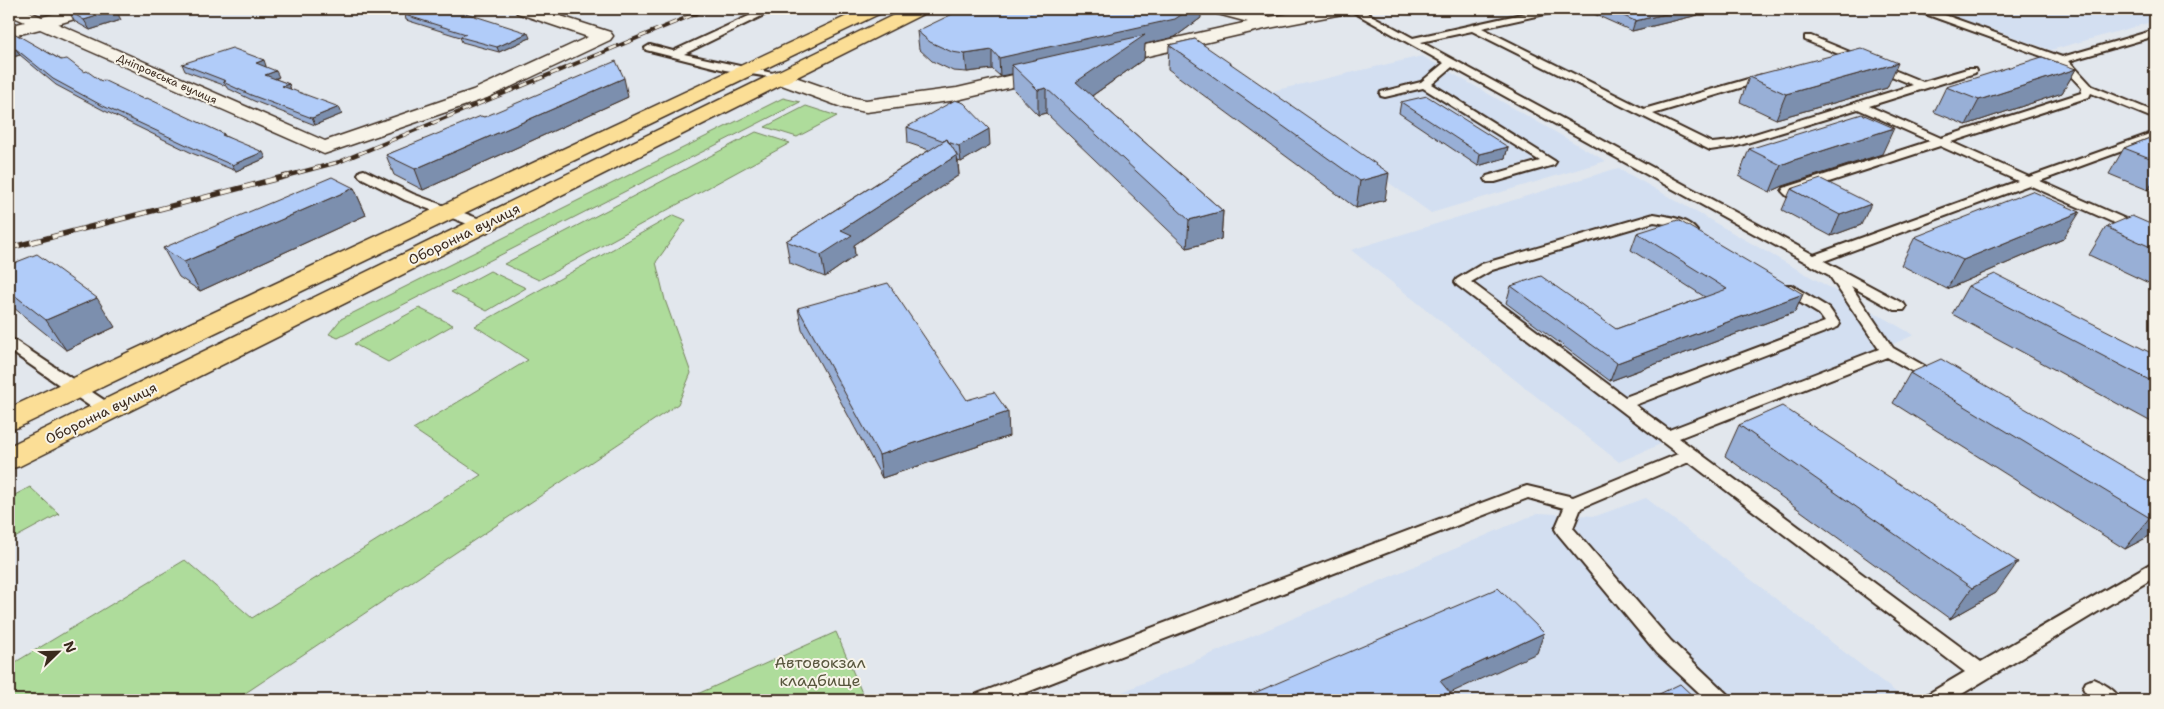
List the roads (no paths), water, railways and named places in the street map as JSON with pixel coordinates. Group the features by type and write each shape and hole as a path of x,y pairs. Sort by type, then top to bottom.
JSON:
{"main road":[{"name":"Оборонна вулиця","path":"9,420 875,9"},
{"name":"Оборонна вулиця","path":"9,458 919,9"}],"street":[{"name":"Дніпровська вулиця","path":"10,9 40,24 324,148 480,94 604,36 523,9"},
{"path":"9,32 90,9"},
{"path":"1220,9 1268,23"},
{"path":"1093,63 1268,23 1342,9"},
{"path":"778,77 851,104 866,106 957,94 1064,70"}],"lane":[{"path":"675,54 771,9"},
{"path":"1353,9 1899,307"},
{"path":"1412,41 1556,9"},
{"path":"1920,9 2062,60 2088,88 2155,116"},
{"path":"1472,27 1710,146 1733,144 1971,71"},
{"path":"2062,60 2155,33"},
{"path":"1808,38 1923,86"},
{"path":"650,48 725,67 778,77"},
{"path":"1828,59 1846,54"},
{"path":"1385,94 1425,84 1445,69 1450,62"},
{"path":"1643,113 1772,75"},
{"path":"1425,84 1550,162 1491,179"},
{"path":"1799,198 1788,191 2085,95 2088,88"},
{"path":"1860,106 2155,237"},
{"path":"1813,260 2155,135"},
{"path":"364,174 410,197 483,225"},
{"path":"1701,236 1676,222 1654,218 1487,267 1462,282 1981,673"},
{"path":"1834,272 1888,351 1949,386"},
{"path":"1622,404 1833,324 1824,311 1775,281"},
{"path":"9,343 107,410"},
{"path":"1666,437 1888,351"},
{"path":"984,700 1527,492 1574,504 1691,455"},
{"path":"1574,504 1564,529 1664,647 1720,700"},
{"path":"1935,700 2155,568"},
{"path":"2093,688 2110,700"}],"railway":[{"path":"282,177 339,162 707,9"},
{"path":"9,248 287,176"}],"park label":[{"name":"Автовокзал кладбище","path":"820,671"}]}
